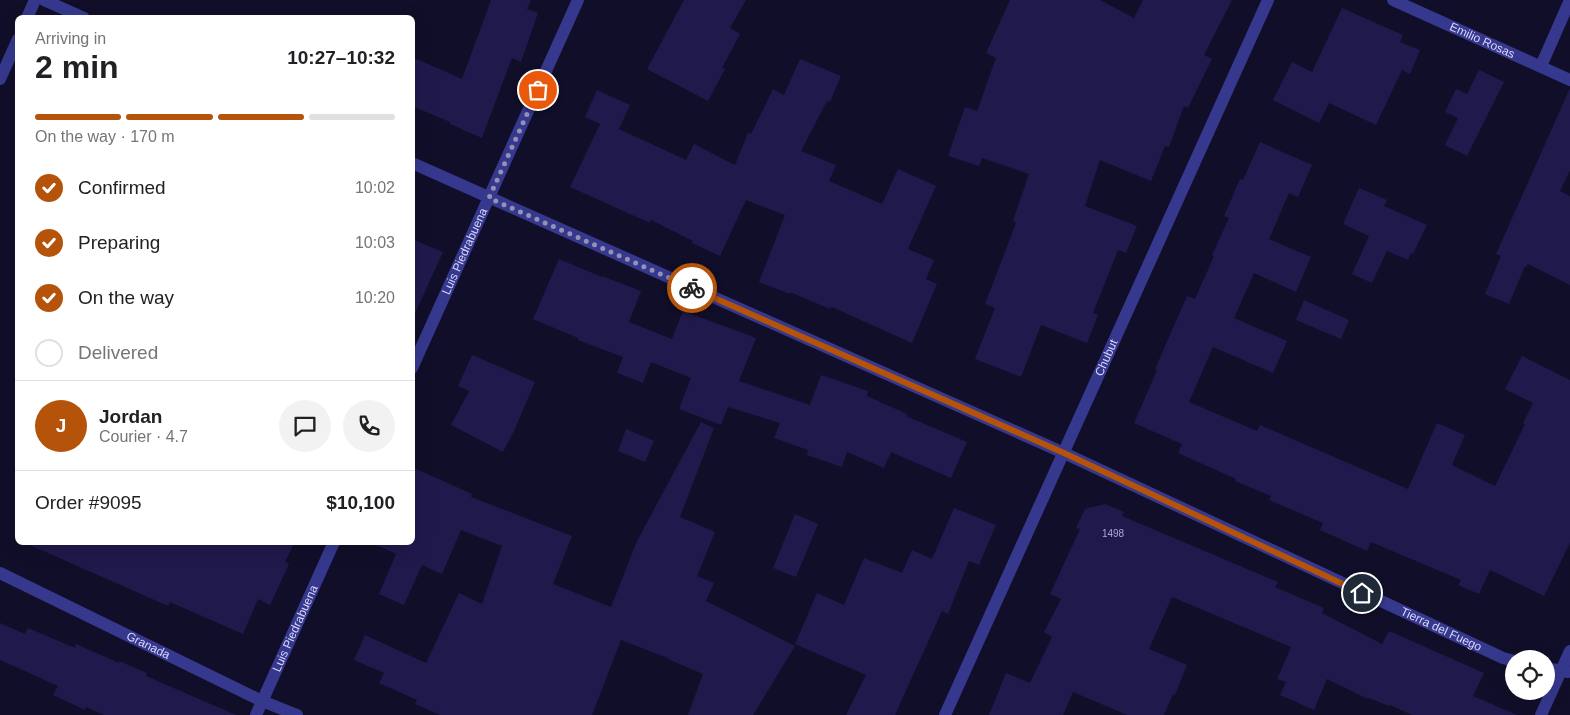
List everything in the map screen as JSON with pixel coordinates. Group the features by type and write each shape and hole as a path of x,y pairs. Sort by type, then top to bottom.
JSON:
{"street":[{"path":"28,15 34,0"},
{"path":"44,0 77,15"},
{"name":"Luis Piedrabuena","path":"415,361 578,0"},
{"name":"Chubut","path":"945,715 1268,0"},
{"name":"Emilio Rosas","path":"1393,0 1570,80"},
{"path":"1541,66 1570,0"},
{"path":"0,79 15,46"},
{"name":"Tierra del Fuego","path":"415,165 1064,453 1505,659"},
{"name":"Luis Piedrabuena","path":"256,715 333,545"},
{"name":"Granada","path":"0,573 262,701 297,715"},
{"path":"1541,715 1566,671 1570,651"}],"building":[{"path":"491,0 531,0 527,9 538,13 521,62 512,58 482,138 415,107 415,58 462,79"},
{"path":"684,0 746,0 730,28 740,34 722,68 725,69 708,101 647,69"},
{"path":"1010,0 1100,0 1134,18 1143,0 1232,0 1204,55 1212,59 1188,108 1184,106 1169,147 1165,146 1151,181 1100,160 1085,206 1137,226 1126,253 1118,250 1093,313 1098,315 1087,343 1041,325 1021,377 975,359 995,308 985,304 1016,223 1013,221 1029,174 982,158 979,166 948,156 965,107 977,111 996,58 986,53"},
{"path":"1342,8 1403,35 1400,42 1420,50 1410,74 1402,70 1376,125 1329,103 1319,123 1273,100 1292,62 1312,72"},
{"path":"800,59 841,76 830,102 827,101 801,151 836,165 829,181 882,204 898,169 936,186 908,249 934,260 926,279 937,284 912,343 832,307 830,309 790,292 790,294 759,282 785,215 746,200 720,256 651,220 650,223 570,187 600,124 585,117 597,90 630,105 619,129 686,160 694,144 735,165 748,133 751,134 773,89 784,95"},
{"path":"1479,70 1504,82 1467,156 1445,145 1458,118 1445,112 1456,89 1467,94"},
{"path":"1570,88 1570,170 1560,191 1570,196 1570,285 1528,264 1525,266 1509,304 1485,294 1501,256 1496,254"},
{"path":"1260,142 1312,165 1298,197 1289,193 1269,239 1311,257 1296,292 1254,273 1234,318 1287,341 1273,373 1213,347 1189,402 1257,431 1260,425 1408,489 1437,423 1465,435 1452,465 1495,486 1533,403 1505,389 1522,356 1570,380 1570,543 1544,596 1490,570 1479,594 1458,585 1461,580 1371,542 1367,551 1320,530 1323,523 1269,500 1271,496 1178,453 1182,444 1134,423 1187,296 1195,299 1229,218 1224,216 1240,179 1243,180"},
{"path":"1359,188 1387,200 1384,206 1427,225 1413,254 1411,253 1408,260 1387,251 1372,283 1352,274 1369,236 1343,224"},
{"path":"415,240 443,252 415,313"},
{"path":"559,259 641,291 629,322 672,339 683,311 756,338 739,381 810,405 821,375 868,391 867,396 907,414 906,416 967,442 951,478 891,452 884,468 847,452 842,467 807,455 808,450 774,438 780,423 728,407 721,425 679,409 691,378 651,362 643,383 617,373 623,357 578,340 578,338 533,319"},
{"path":"1304,300 1349,320 1341,339 1296,320"},
{"path":"472,355 535,382 503,452 451,425 469,391 458,386"},
{"path":"701,422 714,428 680,517 715,532 697,576 714,583 706,601 795,646 753,715 688,715 703,674 621,640 592,715 440,715 415,704 417,700 379,683 384,673 354,660 365,635 426,663 459,593 482,604 502,546 461,530 442,574 422,565 404,605 379,594 396,554 376,545 415,545 415,468 472,494 471,497 572,536 553,584 611,607 637,541"},
{"path":"626,429 654,441 645,462 618,451"},
{"path":"1105,504 1124,512 1122,516 1278,582 1275,587 1324,608 1322,613 1382,644 1389,631 1484,673 1473,696 1517,715 1412,715 1390,705 1368,699 1327,679 1314,710 1280,695 1286,682 1277,679 1291,647 1172,597 1149,649 1187,665 1175,695 1173,694 1164,715 1127,715 1073,692 1063,715 989,715 1006,673 1030,683 1052,637 1044,632 1061,599 1050,594 1080,529 1076,528 1085,509"},
{"path":"954,508 996,525 979,565 969,561 948,614 942,611 895,715 846,715 866,675 795,644 817,593 844,605 864,558 902,573 912,550 932,559"},
{"path":"795,514 818,524 796,577 773,568"},
{"path":"30,545 294,545 285,562 289,564 270,605 258,599 243,634 170,602 168,606"},
{"path":"0,623 25,634 28,628 75,648 76,644 147,673 146,676 236,715 104,715 86,707 85,710 53,695 58,686 0,660"}],"way so far":[{"path":"538,90 489,198 692,288"}],"route":[{"path":"692,288 1064,453 1362,593"}]}
